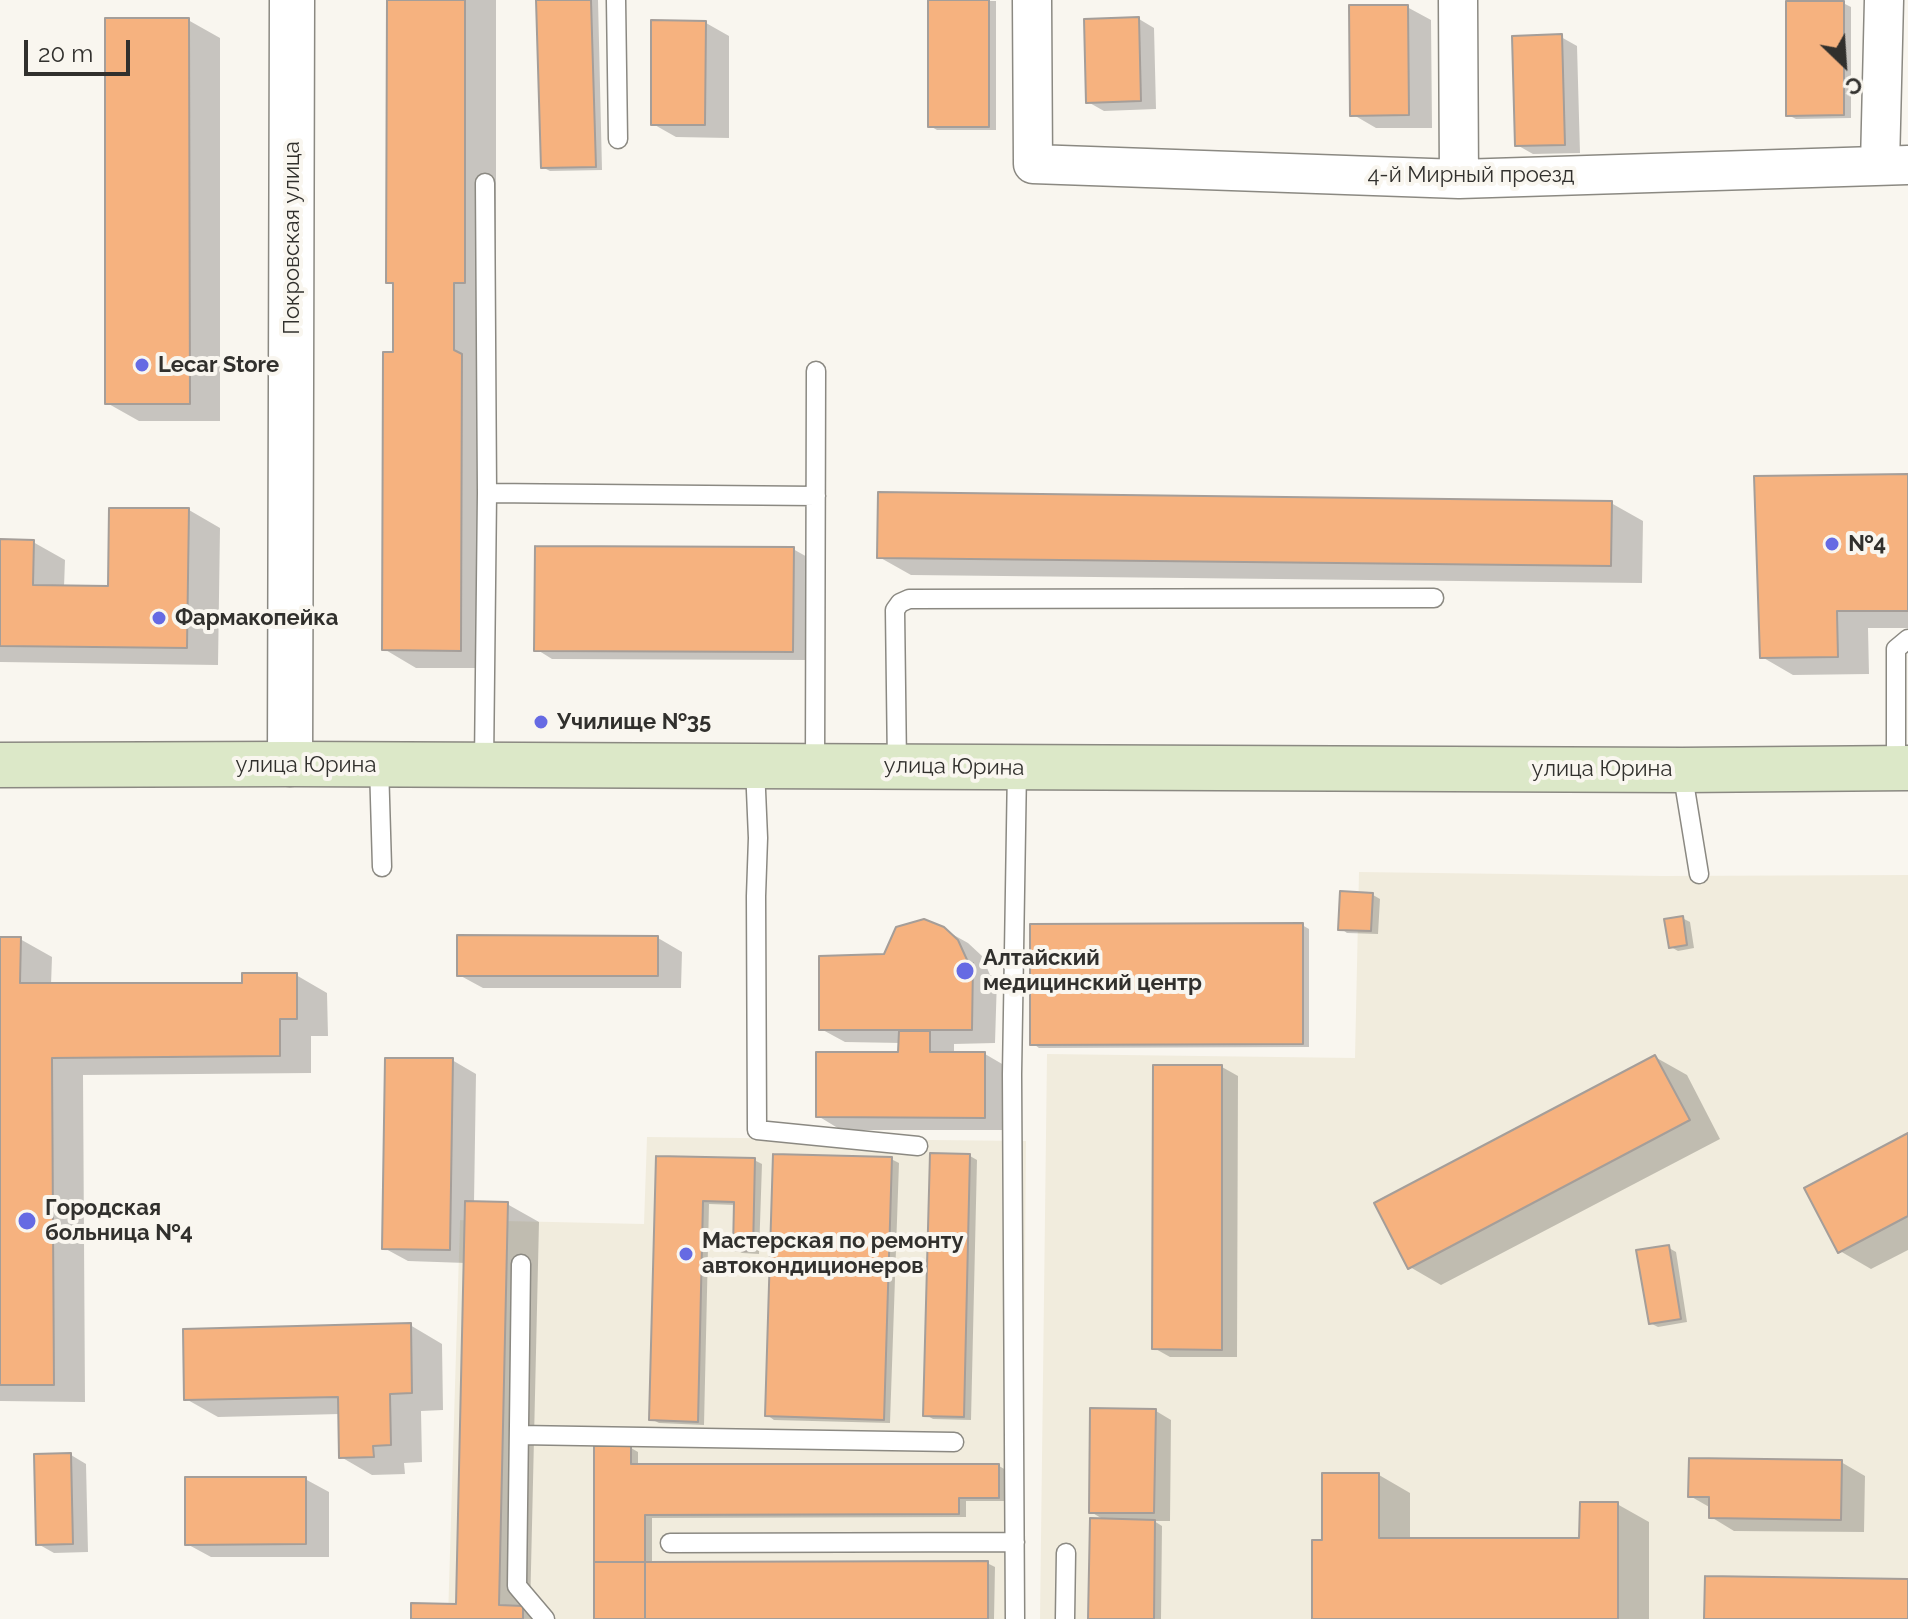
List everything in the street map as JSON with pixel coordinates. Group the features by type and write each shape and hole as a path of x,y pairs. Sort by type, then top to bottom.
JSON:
{"main road":[{"name":"улица Юрина","path":"0,765 1902,768"}],"street":[{"name":"Покровская улица","path":"290,764 292,0"},
{"name":"4-й Мирный проезд","path":"1032,0 1033,164 1459,179 1894,165"},
{"path":"1458,0 1459,179"},
{"path":"1884,0 1894,165"}],"lane":[{"path":"616,0 618,139"},
{"path":"484,765 487,493 485,183"},
{"path":"815,766 816,371"},
{"path":"487,493 816,496"},
{"path":"897,766 895,610 900,603 909,599 1434,598"},
{"path":"1902,768 1896,649 1908,639"},
{"path":"379,765 382,867"},
{"path":"755,767 758,838 757,1130 918,1146"},
{"path":"1015,1619 1012,1074 1017,768"},
{"path":"1682,770 1699,874"},
{"path":"521,1264 517,1586 545,1619"},
{"path":"519,1435 954,1442"},
{"path":"670,1543 1015,1542"},
{"path":"1065,1619 1066,1553"}],"shaded area":[{"path":"1359,872 1908,875 1908,1619 1040,1619 1047,1054 1355,1058"},
{"path":"647,1137 1026,1141 1022,1619 448,1619 460,1220 644,1224"}],"building":[{"path":"387,0 465,0 465,283 454,283 454,350 462,354 461,651 382,650 383,352 393,352 393,283 386,283"},
{"path":"536,0 591,0 596,167 541,168"},
{"path":"928,0 989,0 989,127 928,127"},
{"path":"1786,1 1844,1 1844,115 1786,116"},
{"path":"1349,5 1408,5 1409,115 1350,116"},
{"path":"1139,17 1141,101 1086,103 1084,19"},
{"path":"105,18 189,18 190,404 105,404"},
{"path":"651,20 706,21 705,125 651,125"},
{"path":"1562,34 1565,145 1515,146 1512,36"},
{"name":"№4","path":"1908,474 1908,611 1837,611 1838,657 1760,658 1754,476"},
{"path":"878,492 1612,501 1611,566 877,558"},
{"path":"109,508 189,508 187,648 0,646 0,539 34,540 33,585 108,586"},
{"path":"535,546 794,547 793,652 534,651"},
{"path":"1340,891 1373,893 1371,931 1338,930"},
{"path":"1683,916 1687,945 1669,948 1664,919"},
{"path":"924,919 944,927 958,940 968,962 973,963 972,1030 819,1030 819,956 884,954 896,927"},
{"path":"1303,923 1303,1044 1030,1045 1030,924"},
{"path":"457,935 658,936 658,976 457,976"},
{"name":"Городская больница №4","path":"0,937 21,937 20,983 242,983 242,973 297,973 297,1019 280,1019 280,1056 52,1058 54,1385 0,1385"},
{"path":"899,1031 930,1031 930,1052 985,1052 985,1118 816,1117 816,1052 898,1052"},
{"path":"1655,1055 1690,1120 1408,1269 1374,1203"},
{"path":"385,1058 453,1058 450,1250 382,1249"},
{"path":"1153,1065 1222,1065 1222,1350 1152,1349"},
{"path":"1908,1133 1908,1216 1838,1253 1804,1188"},
{"path":"930,1153 970,1154 964,1417 923,1416"},
{"path":"773,1154 892,1157 884,1420 765,1416"},
{"path":"656,1156 755,1158 753,1251 733,1250 734,1202 703,1201 698,1422 649,1420"},
{"path":"465,1201 508,1202 499,1605 523,1606 523,1619 411,1619 411,1603 456,1604"},
{"path":"1669,1245 1681,1319 1649,1324 1636,1250"},
{"path":"411,1323 412,1393 390,1394 391,1445 373,1446 374,1457 339,1458 338,1397 184,1400 183,1329"},
{"path":"1090,1408 1156,1409 1154,1513 1089,1513"},
{"path":"594,1446 631,1446 631,1464 999,1464 999,1498 959,1498 959,1514 645,1515 645,1562 594,1562"},
{"path":"71,1453 73,1544 36,1545 34,1454"},
{"path":"1689,1458 1842,1460 1841,1520 1709,1518 1709,1497 1688,1497"},
{"path":"1322,1473 1379,1473 1379,1538 1579,1538 1580,1502 1618,1502 1618,1619 1312,1619 1312,1540 1322,1540"},
{"path":"185,1477 306,1477 306,1544 185,1545"},
{"path":"1090,1518 1155,1520 1154,1619 1088,1619"},
{"path":"988,1561 988,1619 645,1619 645,1562"},
{"path":"594,1562 645,1562 645,1619 594,1619"},
{"path":"1705,1576 1908,1579 1908,1619 1704,1619"}],"place":[{"name":"Lecar Store","path":"142,365"},
{"name":"№4","path":"1832,544"},
{"name":"Фармакопейка","path":"159,618"},
{"name":"Училище №35","path":"541,722"},
{"name":"Алтайский медицинский центр","path":"965,971"},
{"name":"Городская больница №4","path":"27,1221"},
{"name":"Мастерская по ремонту автокондиционеров","path":"686,1254"}]}
